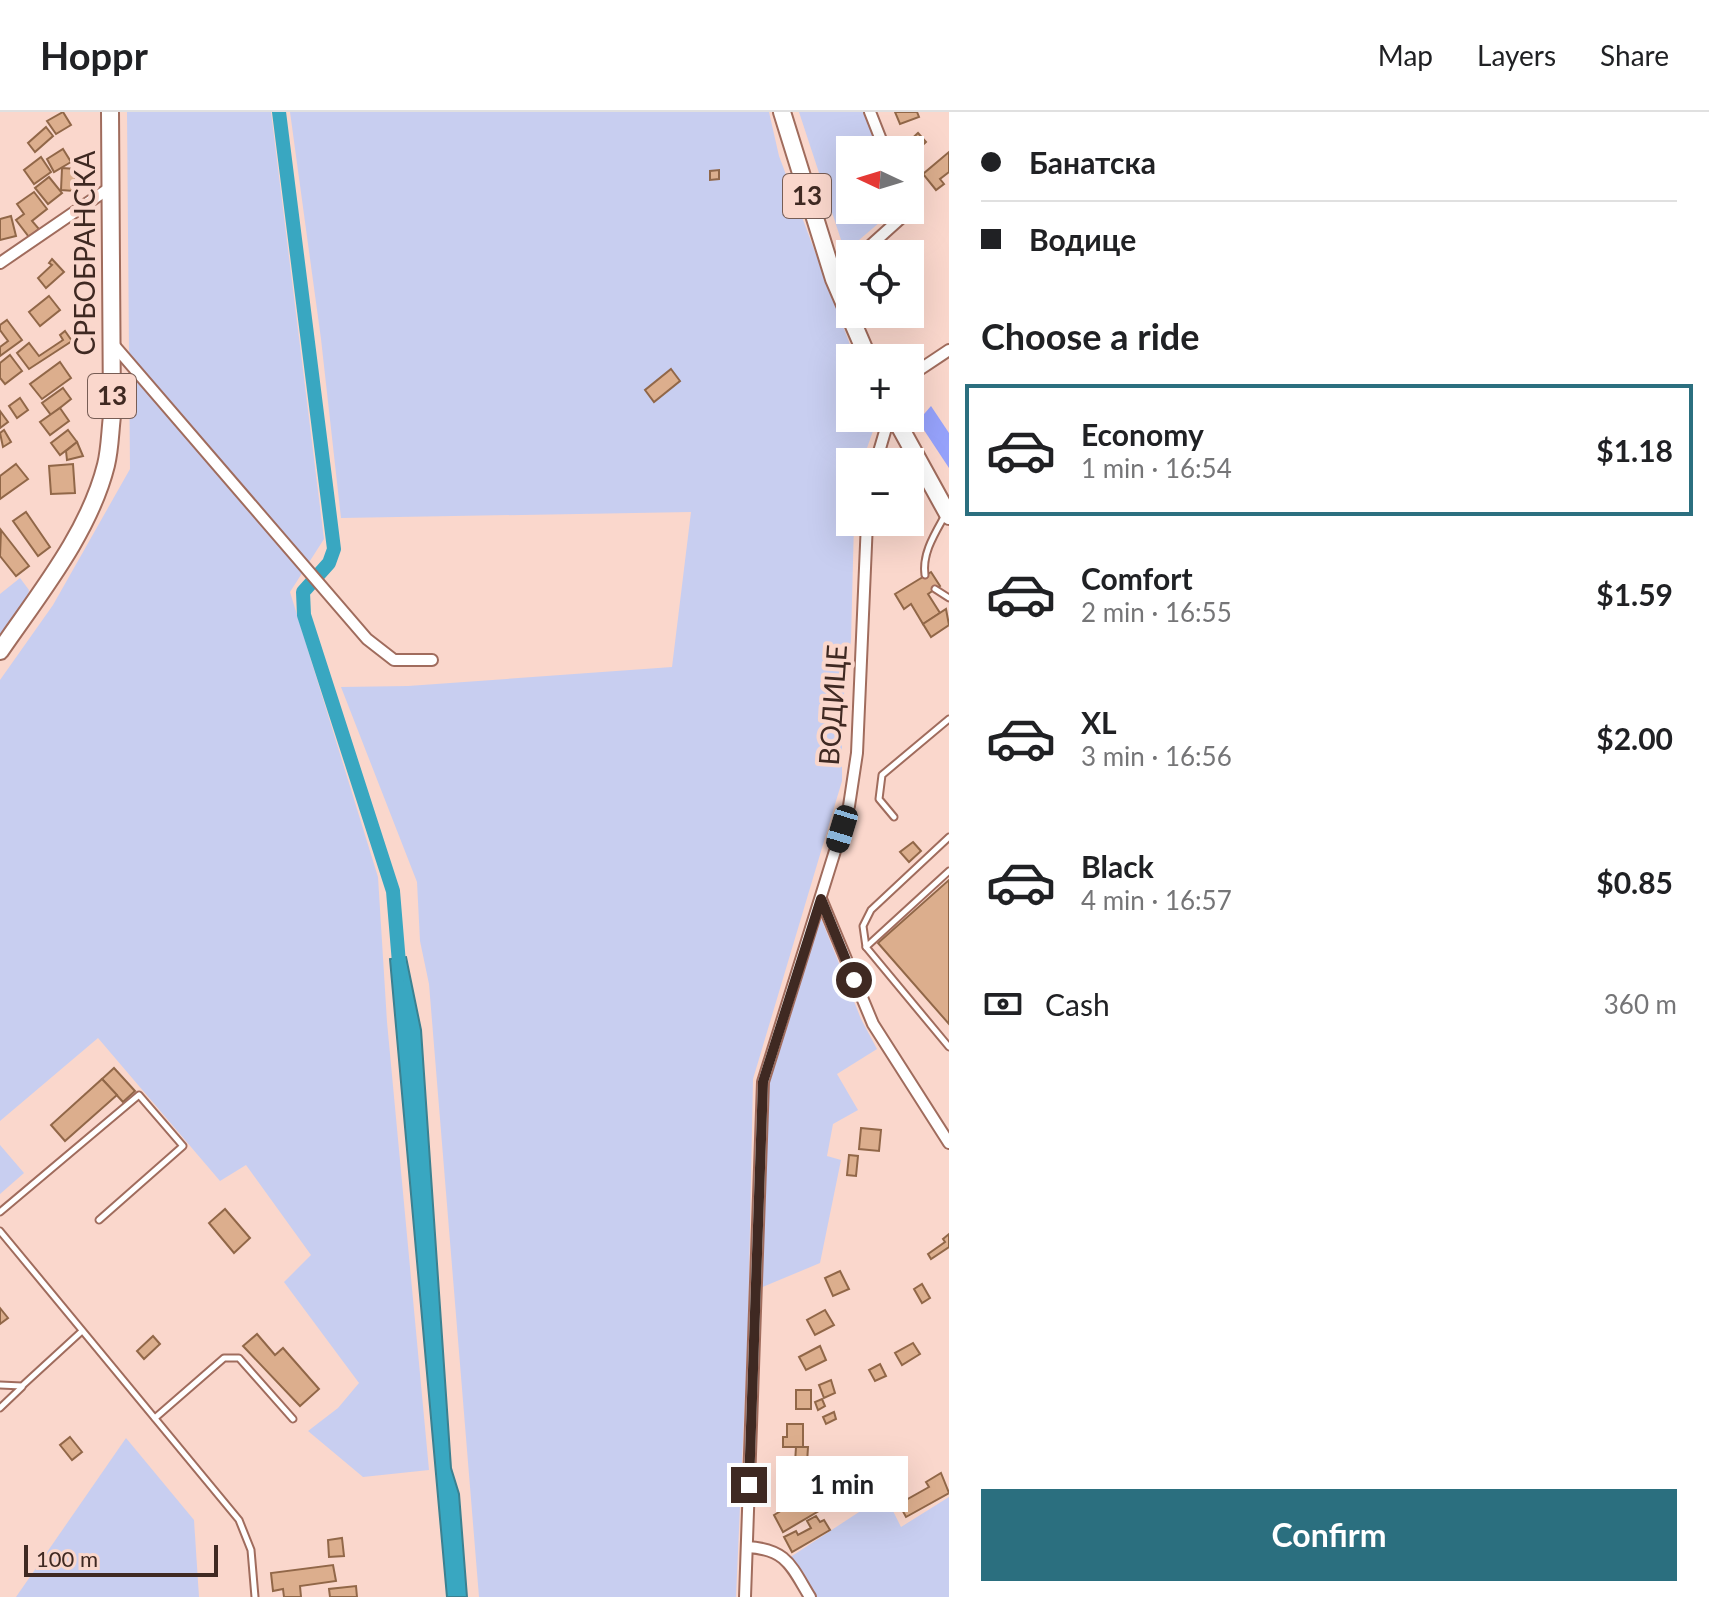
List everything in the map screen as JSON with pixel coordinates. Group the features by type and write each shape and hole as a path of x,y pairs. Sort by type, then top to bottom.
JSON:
{"main road":[{"name":"СРБОБРАНСКА","path":"0,651 70,546 97,494 107,462 112,343 110,112"},
{"name":"13","path":"782,112 834,279 862,344"},
{"path":"901,432 948,514"}],"street":[{"path":"870,112 879,136"},
{"path":"0,263 111,187"},
{"path":"877,240 894,224"},
{"path":"112,343 367,639 394,660 432,660"},
{"path":"924,367 949,350"},
{"name":"ВОДИЦЕ","path":"745,1597 763,1082 849,806 857,753 866,536"},
{"path":"821,899 873,1024 949,1143"},
{"path":"747,1547 772,1550 784,1556 810,1597"}],"lane":[{"path":"925,575 923,564 927,552 948,514"},
{"path":"935,589 949,598"},
{"path":"894,817 879,799 882,775 949,719"},
{"path":"949,837 867,914 863,933 866,947 949,1047"},
{"path":"866,947 949,871"},
{"path":"0,1212 139,1095 183,1146 99,1220"},
{"path":"0,1231 239,1520 251,1550 255,1597"},
{"path":"0,1408 82,1331"},
{"path":"155,1418 224,1358 233,1356 239,1358 293,1419"},
{"path":"0,1385 22,1386"}],"shaded area":[{"path":"127,112 271,112 324,539 290,592 378,877 387,1022 429,1470 363,1477 308,1431 338,1408 359,1383 284,1282 311,1255 246,1165 220,1181 98,1038 0,1121 0,680 53,605 130,469"},
{"path":"290,112 769,112 779,156 836,308 836,328 844,328 850,344 836,344 836,432 873,432 867,448 836,448 836,536 854,536 851,640 842,710 842,781 753,1079 748,1327 736,1597 479,1597 429,984 420,941 417,882 341,687 408,686 672,667 691,512 341,518 321,339"},
{"path":"799,112 864,112 873,136 836,136 836,224 878,224 859,240 841,240"},
{"path":"931,406 949,433 949,468 924,430 924,414"},
{"path":"20,578 29,590 27,602 0,640 0,594"},
{"path":"821,918 861,1019 877,1049 837,1074 858,1110 833,1124 827,1156 841,1160 820,1263 758,1289 768,1084"},
{"path":"406,957 421,1030 451,1468 459,1494 467,1597 447,1597 390,959"},
{"path":"0,1145 24,1173 0,1194"},
{"path":"126,1438 194,1520 199,1597 16,1597"},
{"path":"885,1495 901,1527 949,1497 949,1597 806,1597 787,1568 774,1559 792,1556"}],"building":[{"path":"63,112 71,125 56,134 47,121"},
{"path":"895,112 917,112 919,117 900,124"},
{"path":"46,127 53,136 35,152 28,143"},
{"path":"63,149 71,162 54,172 47,159"},
{"path":"949,152 949,172 940,179 944,184 936,190 924,173"},
{"path":"41,157 51,172 34,184 24,170"},
{"path":"62,168 76,169 74,191 61,190"},
{"path":"719,170 719,179 710,180 710,171"},
{"path":"49,177 62,193 48,204 35,188"},
{"path":"34,192 47,209 32,221 39,229 29,237 16,220 24,214 17,204"},
{"path":"11,216 16,236 0,240 0,219"},
{"path":"52,259 64,272 46,288 38,278 52,265 49,263"},
{"path":"49,296 60,310 40,326 29,312"},
{"path":"7,320 22,340 0,356 0,347 8,341 0,325"},
{"path":"65,331 72,341 29,369 17,353 29,343 39,356 63,340 60,335"},
{"path":"10,355 22,371 5,384 0,378 0,363"},
{"path":"60,362 71,378 42,399 30,384"},
{"path":"671,369 680,381 654,402 645,390"},
{"path":"63,388 71,399 51,415 42,403"},
{"path":"20,398 28,410 17,418 9,406"},
{"path":"60,408 69,421 50,435 40,422"},
{"path":"0,411 8,422 0,428"},
{"path":"4,430 11,442 3,447 0,433"},
{"path":"68,430 77,442 60,455 51,443"},
{"path":"77,442 83,456 67,460 66,451"},
{"path":"16,464 28,479 0,499 0,476"},
{"path":"73,464 75,493 51,494 49,466"},
{"path":"26,512 50,547 38,556 13,521"},
{"path":"1,530 29,566 16,576 0,556"},
{"path":"931,572 940,586 928,594 940,613 923,624 911,604 904,609 895,594"},
{"path":"946,609 949,625 931,637 923,624"},
{"path":"913,842 921,851 909,862 900,852"},
{"path":"949,880 949,1024 878,943"},
{"path":"114,1068 135,1091 123,1102 102,1079"},
{"path":"102,1079 117,1095 65,1141 51,1125"},
{"path":"861,1128 881,1130 879,1151 859,1149"},
{"path":"849,1155 858,1156 856,1176 847,1175"},
{"path":"225,1209 250,1238 234,1253 209,1223"},
{"path":"949,1234 949,1247 931,1259 928,1254 945,1242 943,1239"},
{"path":"840,1271 849,1289 833,1296 825,1278"},
{"path":"922,1284 930,1298 922,1303 914,1289"},
{"path":"0,1308 8,1318 0,1324"},
{"path":"825,1310 834,1325 815,1335 807,1320"},
{"path":"257,1334 275,1355 283,1348 319,1389 300,1406 243,1346"},
{"path":"153,1336 160,1344 144,1359 137,1351"},
{"path":"913,1343 920,1354 902,1365 895,1353"},
{"path":"820,1346 826,1360 806,1370 799,1357"},
{"path":"880,1364 886,1376 875,1381 869,1370"},
{"path":"831,1380 835,1393 824,1398 819,1385"},
{"path":"796,1390 811,1390 811,1409 796,1409"},
{"path":"822,1399 825,1406 818,1410 815,1402"},
{"path":"834,1412 836,1419 826,1424 823,1417"},
{"path":"787,1424 803,1424 803,1447 783,1447"},
{"path":"70,1437 82,1452 72,1460 60,1445"},
{"path":"796,1447 808,1447 807,1463 795,1463"},
{"path":"860,1460 869,1474 854,1483 845,1470"},
{"path":"826,1465 834,1478 821,1487 812,1474"},
{"path":"877,1468 886,1482 863,1497 854,1483"},
{"path":"941,1473 949,1493 906,1517 899,1504 929,1487 926,1482"},
{"path":"826,1484 836,1501 783,1532 774,1515"},
{"path":"816,1516 820,1522 824,1520 830,1530 792,1552 784,1537 796,1531 798,1535 811,1528 807,1521"},
{"path":"342,1538 344,1556 329,1557 328,1540"},
{"path":"333,1565 336,1581 300,1586 301,1597 284,1597 283,1589 273,1591 271,1573"},
{"path":"356,1586 357,1597 330,1597 329,1589"}],"waterway":[{"path":"279,112 334,549 329,563 303,592 304,615 393,891 400,975"}],"route":[{"path":"749,1485 763,1082 821,899 854,980"}]}
